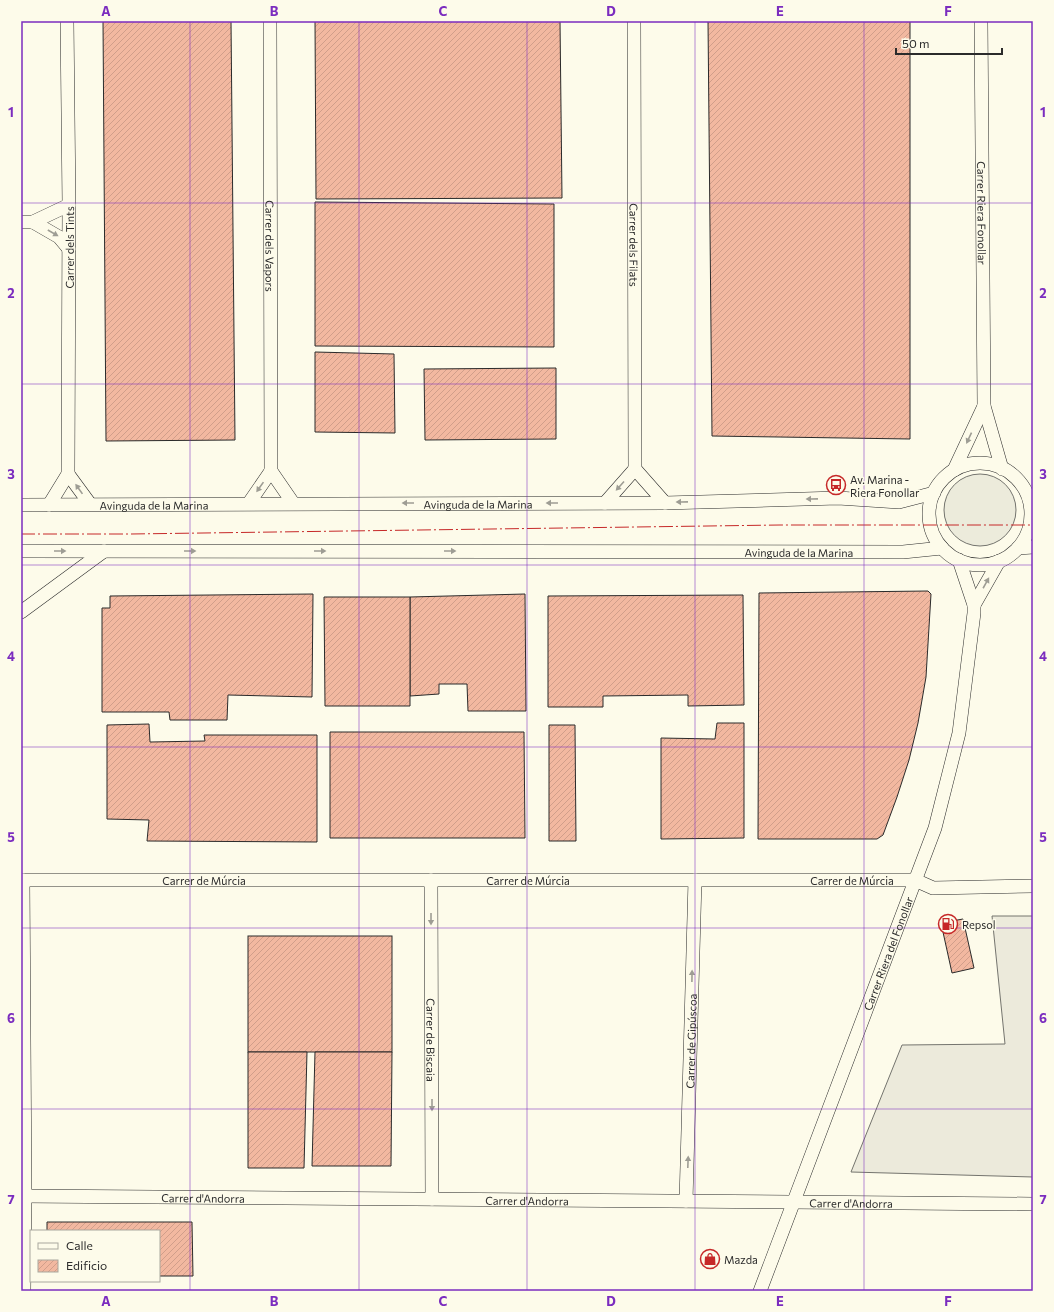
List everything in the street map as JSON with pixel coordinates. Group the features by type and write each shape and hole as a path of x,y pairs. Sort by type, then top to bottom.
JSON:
{"street":[{"name":"Carrer dels Tints","path":"50,505 68,474 69,205 67,21"},
{"name":"Carrer dels Vapors","path":"270,21 271,471"},
{"name":"Carrer dels Filats","path":"634,21 635,469"},
{"name":"Carrer Riera Fonollar","path":"981,21 984,406 1002,469"},
{"path":"27,222 69,205"},
{"path":"27,222 59,237 69,248"},
{"name":"Carrer Riera Fonollar","path":"954,470 984,406"},
{"path":"978,464 990,465 1002,469 1020,483 1030,497 1030,524 1026,536 1018,548 1009,556 998,562 978,565 959,560 947,553 934,536 930,522 930,502 934,493 944,478 954,470 978,464"},
{"path":"605,503 635,469 664,502"},
{"path":"249,503 271,471 293,503"},
{"path":"68,474 90,504"},
{"name":"Avinguda de la Marina","path":"21,505 249,503 605,503 838,498 899,502 934,493"},
{"path":"1018,548 1033,547"},
{"name":"Avinguda de la Marina","path":"21,551 903,552 942,548"},
{"path":"21,612 104,551"},
{"path":"959,560 974,605"},
{"path":"974,605 998,562"},
{"name":"Carrer Riera del Fonollar","path":"760,1291 935,828 959,733 974,605"},
{"path":"22,880 24,1291"},
{"name":"Carrer de Múrcia","path":"22,880 915,880 933,888 1033,886"},
{"name":"Carrer de Biscaia","path":"430,880 432,1199"},
{"name":"Carrer de Gipúscoa","path":"686,1201 695,880"},
{"name":"Carrer d'Andorra","path":"23,1196 1033,1204"}],"shaded area":[{"path":"980,474 994,477 1006,484 1013,496 1016,510 1013,524 1006,536 994,543 980,546 966,543 954,536 947,524 944,510 947,496 954,484 966,477"},
{"path":"992,916 1033,916 1033,1177 851,1172 902,1045 1005,1044"}],"building":[{"path":"103,21 231,21 235,440 106,441"},
{"path":"315,21 560,21 562,198 316,199"},
{"path":"708,21 910,21 910,439 712,436"},
{"path":"315,202 554,204 554,347 315,346"},
{"path":"315,352 394,354 395,433 315,432"},
{"path":"556,368 556,439 425,440 424,369"},
{"path":"928,591 931,594 926,677 918,723 909,760 883,835 877,839 758,839 759,593"},
{"path":"313,594 312,697 228,695 227,720 170,720 169,712 102,712 102,608 110,608 110,596"},
{"path":"525,594 526,711 468,711 467,684 439,684 439,694 410,696 410,597"},
{"path":"743,595 744,705 688,706 688,695 603,696 603,707 548,707 548,596"},
{"path":"324,597 410,597 410,706 325,706"},
{"path":"717,723 744,723 744,838 661,839 661,738 715,739"},
{"path":"149,724 150,742 205,741 204,735 317,735 317,842 147,841 149,820 107,819 107,725"},
{"path":"549,725 575,725 576,841 549,841"},
{"path":"330,732 524,732 525,838 330,838"},
{"path":"963,919 974,968 952,973 941,923"},
{"path":"248,936 392,936 392,1052 248,1052"},
{"path":"248,1052 307,1052 304,1168 248,1168"},
{"path":"315,1052 392,1052 391,1166 312,1166"},
{"path":"47,1222 192,1222 193,1276 160,1276 160,1230 47,1230"}],"power":[{"path":"21,534 131,534 780,525 1033,525"}],"place":[{"name":"Av. Marina - Riera Fonollar","path":"836,485"},
{"name":"Repsol","path":"948,924"},
{"name":"Mazda","path":"710,1259"}]}
